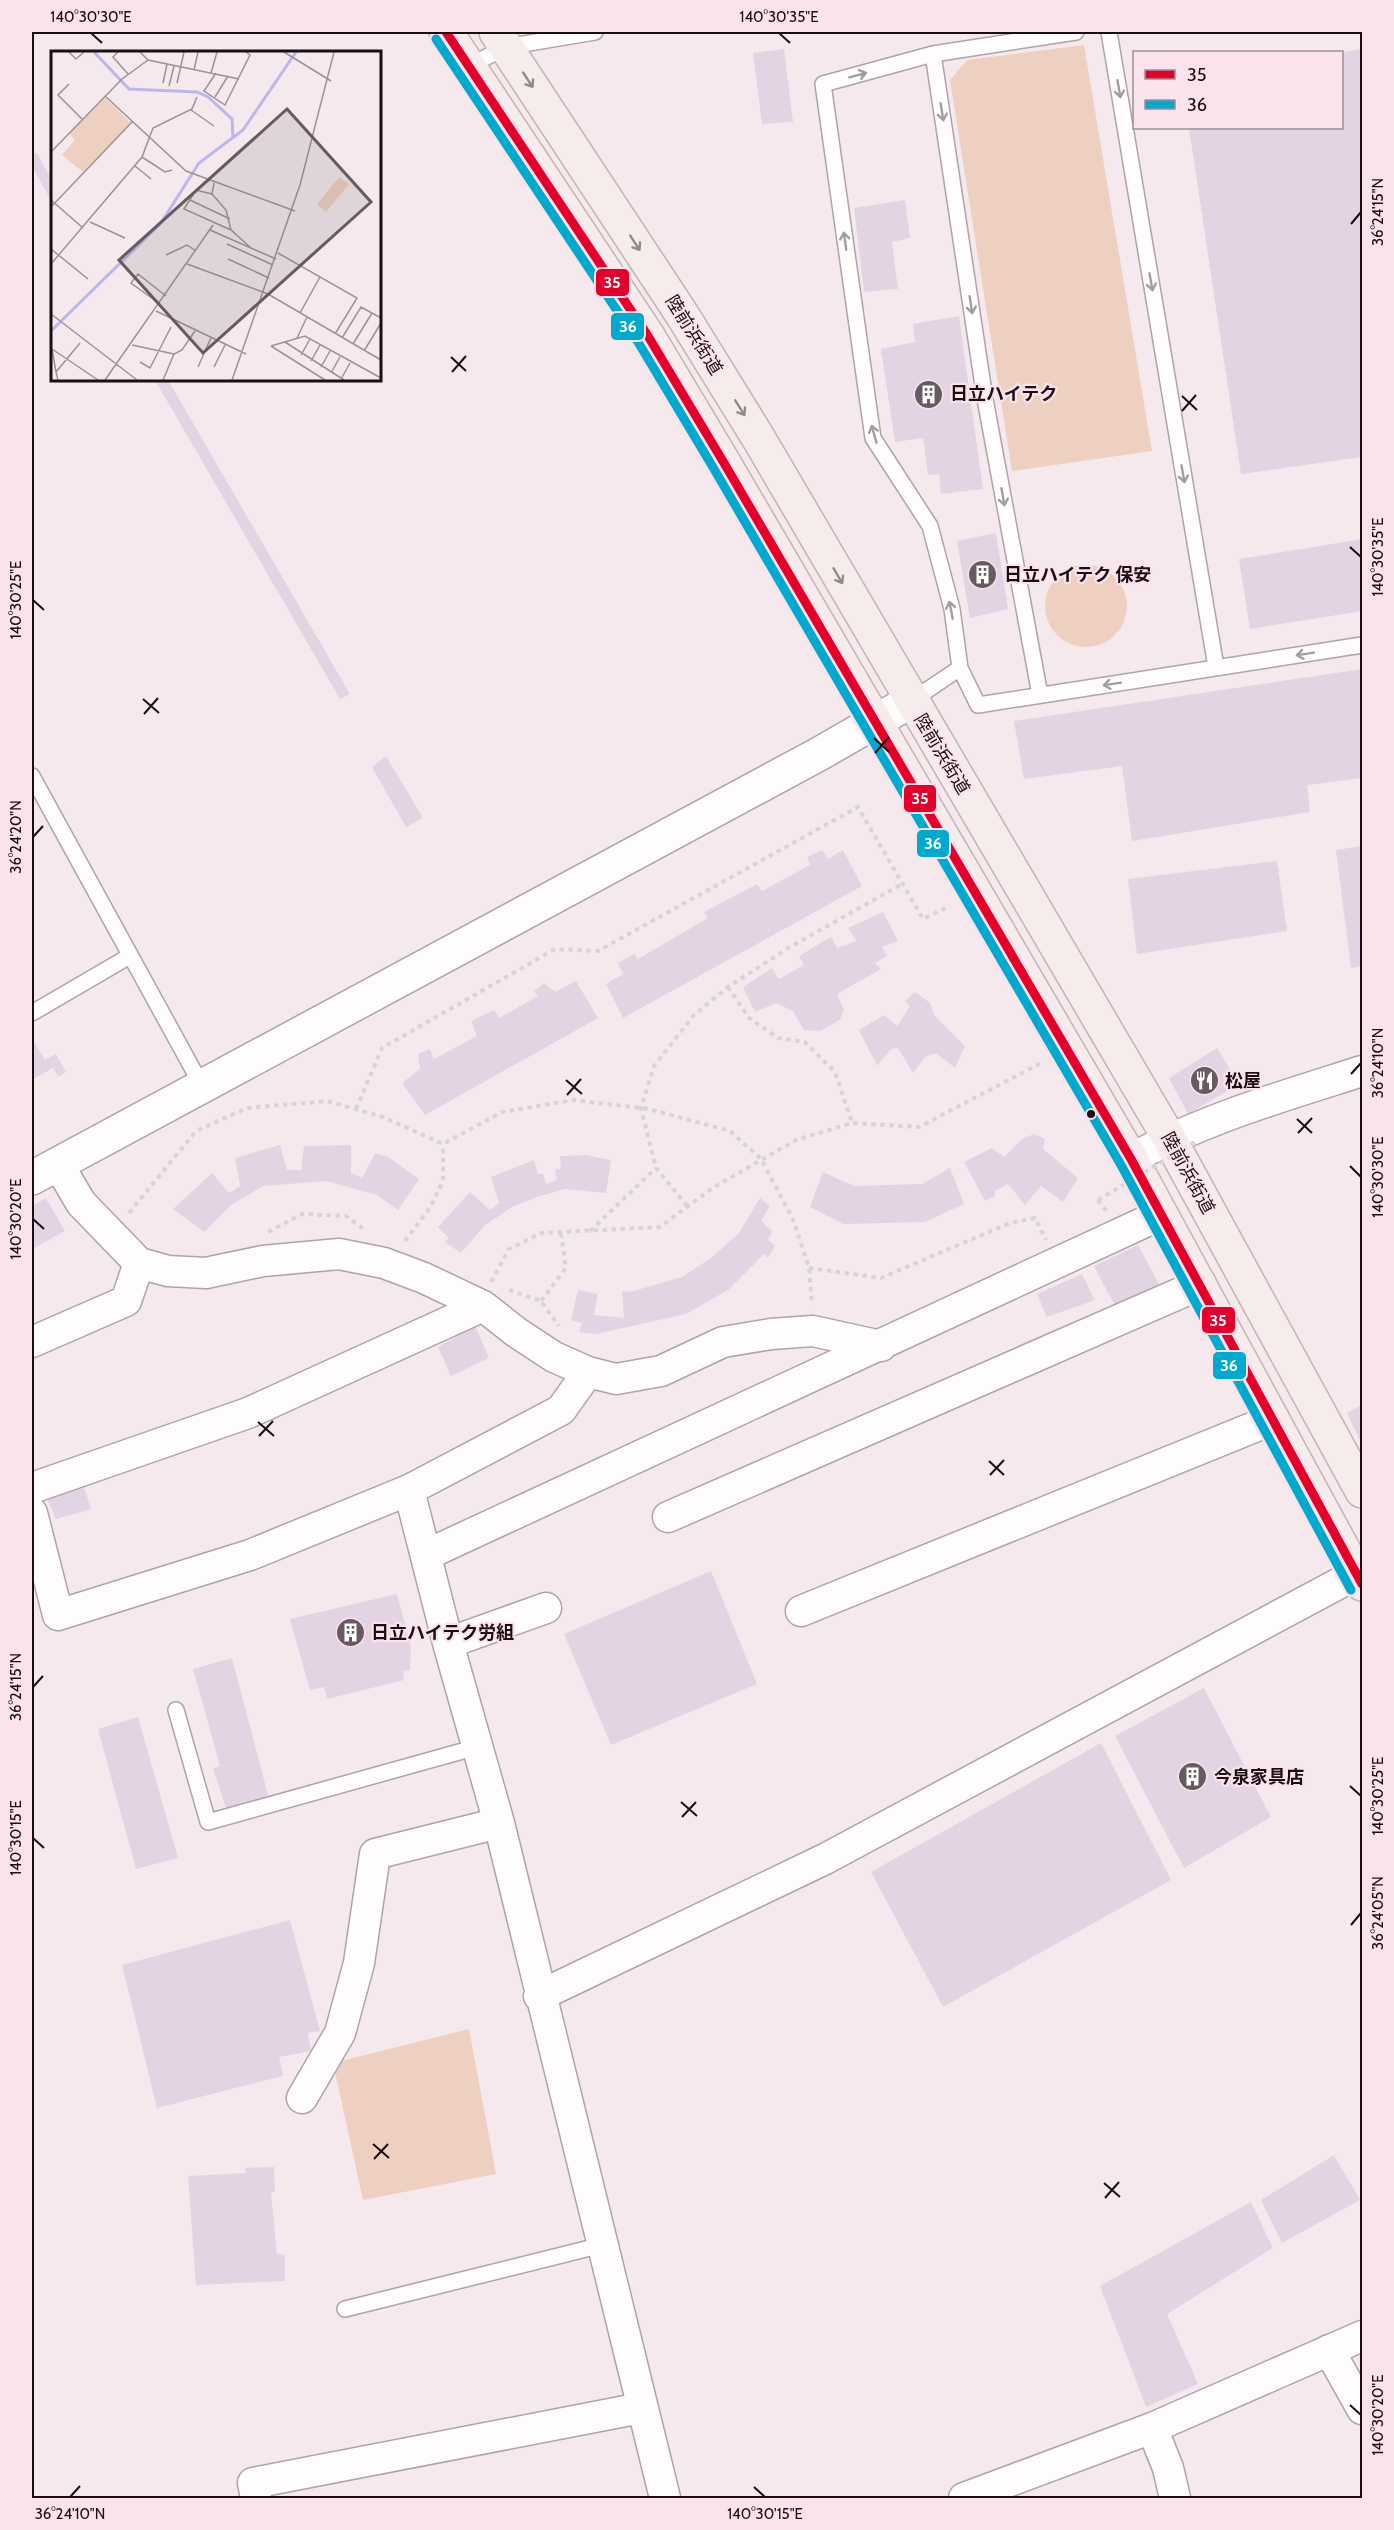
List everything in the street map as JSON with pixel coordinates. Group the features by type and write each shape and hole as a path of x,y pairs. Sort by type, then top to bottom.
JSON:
{"highway":[{"path":"446,32 648,336 1131,1159 1361,1576"},
{"name":"陸前浜街道","path":"501,40 683,316 759,439 911,701 1182,1140 1362,1491"}],"street":[{"path":"881,1346 813,1331 723,1342 661,1371 616,1379 588,1372 554,1357 516,1332 483,1306 424,1278 384,1263 339,1254 263,1261 206,1273 168,1271 139,1263 81,1203 45,1171 876,723 911,701"},
{"path":"1131,1159 1182,1140 1278,1098 1362,1071"},
{"path":"426,1555 881,1346 1115,1223 1162,1214"},
{"path":"32,1342 126,1300 139,1263"},
{"path":"668,1517 1201,1284"},
{"path":"32,1488 248,1413 483,1306"},
{"path":"32,1513 58,1615 250,1554 409,1490 561,1410 588,1372"},
{"path":"801,1611 1274,1419"},
{"path":"409,1490 448,1643 499,1823 539,1996 665,2499"},
{"path":"539,1996 825,1858 1361,1576"},
{"path":"448,1643 546,1608"},
{"path":"302,2098 340,2033 359,1963 375,1854 499,1823"},
{"path":"964,2499 1152,2427 1362,2336"},
{"path":"1329,2350 1362,2409"},
{"path":"256,2499 253,2482 641,2408"},
{"path":"1152,2427 1168,2468 1175,2499"}],"lane":[{"path":"469,66 501,40 595,32"},
{"path":"1076,32 933,54 823,84 873,438 930,526 952,609 960,668 978,705 1362,645"},
{"path":"1109,32 1216,668"},
{"path":"933,54 986,399 1040,695"},
{"path":"911,701 960,668"},
{"path":"32,776 128,957 202,1086"},
{"path":"32,1013 128,957"},
{"path":"176,1710 208,1822 477,1748"},
{"path":"345,2309 602,2245"}],"path":[{"path":"356,1109 382,1048 555,949 598,951 858,807 923,919 976,894"},
{"path":"687,1206 656,1168 640,1108 654,1066 694,1014 728,987 790,947 903,884"},
{"path":"728,987 749,1018 778,1038 805,1042 835,1072 852,1123"},
{"path":"565,1335 541,1301 490,1284 509,1250 541,1233 660,1227 711,1189 796,1140 852,1123 919,1127 1068,1050"},
{"path":"443,1144 502,1112 574,1100 640,1108 730,1131 761,1159 793,1220 809,1268 813,1331"},
{"path":"111,1234 196,1131 247,1108 327,1101 383,1117 443,1144"},
{"path":"1098,1200 1182,1140"},
{"path":"405,1242 431,1206 443,1181 443,1144"},
{"path":"590,1232 656,1168"},
{"path":"809,1268 881,1278 1010,1223 1035,1218 1047,1241 1056,1237"},
{"path":"541,1301 566,1268 561,1233"}],"shaded area":[{"path":"1084,45 1152,451 1012,471 950,80 967,60"},
{"path":"1086,565 1102,568 1115,577 1124,590 1127,606 1124,622 1115,635 1102,644 1086,647 1070,644 1057,635 1048,622 1045,606 1048,590 1057,577 1070,568"},
{"path":"469,2029 496,2174 363,2200 333,2063"}],"building":[{"path":"784,49 793,122 762,124 753,53"},
{"path":"1362,49 1362,457 1241,474 1189,129 1343,129 1343,52"},
{"path":"37,153 51,178 51,200 32,166 32,155"},
{"path":"905,200 910,238 892,242 898,289 864,292 854,208"},
{"name":"日立ハイテク","path":"959,316 983,489 941,494 939,474 928,475 923,438 895,442 881,349 915,342 913,324"},
{"path":"156,381 169,381 350,694 340,699"},
{"name":"日立ハイテク 保安","path":"996,533 1008,609 970,618 957,541"},
{"path":"1362,539 1362,611 1250,629 1239,559"},
{"path":"1362,669 1362,778 1307,785 1310,812 1132,841 1122,766 1024,779 1014,721"},
{"path":"386,756 423,818 406,827 372,767"},
{"path":"1362,846 1362,966 1351,968 1336,850"},
{"path":"822,850 828,859 843,850 862,886 623,1018 606,984 623,974 618,963 634,954 638,959 708,918 704,912 757,884 762,891 810,865 807,857"},
{"path":"1277,861 1287,931 1137,954 1128,879"},
{"path":"883,912 898,941 882,947 887,956 875,963 881,969 837,994 844,1010 840,1020 820,1031 804,1030 793,1011 776,1003 755,1012 743,987 772,968 779,979 804,965 799,956 831,937 837,948 857,941 848,928"},
{"path":"576,981 598,1018 425,1115 402,1083 420,1069 418,1054 430,1049 434,1059 477,1036 471,1021 494,1010 499,1018 538,996 534,991 544,983 555,992"},
{"path":"915,992 930,1003 934,1015 965,1046 955,1068 936,1053 925,1057 913,1073 898,1048 891,1049 877,1066 859,1030 884,1015 897,1026 910,1006 905,1001"},
{"path":"35,1043 45,1060 56,1054 66,1072 58,1077 53,1068 32,1080 32,1045"},
{"name":"松屋","path":"1217,1048 1239,1084 1188,1114 1169,1078"},
{"path":"1034,1134 1045,1139 1043,1149 1078,1178 1063,1202 1041,1186 1025,1205 1008,1184 995,1191 995,1196 985,1201 964,1162 992,1148 1004,1157 1022,1139"},
{"path":"280,1145 287,1170 301,1170 304,1146 351,1145 351,1173 362,1178 375,1153 388,1157 419,1179 398,1210 377,1195 326,1181 263,1186 231,1205 204,1232 173,1209 212,1173 229,1193 240,1186 235,1158"},
{"path":"586,1155 611,1160 606,1193 565,1189 537,1197 512,1207 484,1226 461,1253 445,1242 449,1238 438,1227 470,1192 490,1210 499,1203 491,1177 534,1160 538,1174 543,1174 546,1184 557,1180 555,1170 561,1169 560,1156"},
{"path":"950,1168 964,1204 925,1222 843,1224 810,1207 823,1172 854,1186 922,1184"},
{"path":"46,1198 65,1231 32,1249 32,1206"},
{"path":"760,1198 770,1206 761,1221 772,1231 768,1240 775,1246 768,1258 764,1254 728,1290 686,1314 596,1334 579,1332 582,1323 571,1320 578,1290 598,1294 594,1315 624,1318 622,1291 630,1292 682,1277 711,1258 739,1233"},
{"path":"1138,1245 1160,1286 1115,1306 1094,1266"},
{"path":"1082,1274 1095,1300 1047,1317 1037,1294"},
{"path":"475,1326 489,1358 451,1376 438,1347"},
{"path":"1362,1405 1362,1445 1347,1413"},
{"path":"83,1484 91,1509 56,1519 46,1497"},
{"path":"711,1571 757,1684 611,1745 564,1634"},
{"name":"日立ハイテク労組","path":"397,1594 411,1647 410,1670 403,1671 404,1680 327,1699 324,1687 310,1690 290,1619"},
{"path":"232,1658 269,1799 227,1811 213,1769 220,1766 193,1669"},
{"name":"今泉家具店","path":"1204,1688 1271,1817 1184,1868 1115,1736"},
{"path":"138,1717 178,1858 136,1869 98,1729"},
{"path":"1101,1743 1171,1880 943,2007 871,1872"},
{"path":"290,1920 320,2031 308,2033 311,2051 279,2057 283,2076 157,2108 122,1965"},
{"path":"1334,2155 1360,2200 1282,2243 1261,2200"},
{"path":"274,2167 275,2192 271,2192 277,2254 285,2255 285,2281 196,2285 188,2176 246,2173 245,2168"},
{"path":"1251,2202 1273,2248 1167,2314 1198,2384 1146,2407 1100,2286"}],"transit line":[{"name":"35","path":"446,32 648,336 724,463 1131,1159 1362,1584"},
{"name":"36","path":"436,39 638,342 714,469 1121,1165 1351,1590"}],"place":[{"name":"日立ハイテク","path":"929,394"},
{"name":"日立ハイテク 保安","path":"983,575"},
{"name":"松屋","path":"1204,1081"},
{"name":"日立ハイテク労組","path":"350,1633"},
{"name":"今泉家具店","path":"1193,1777"}]}
